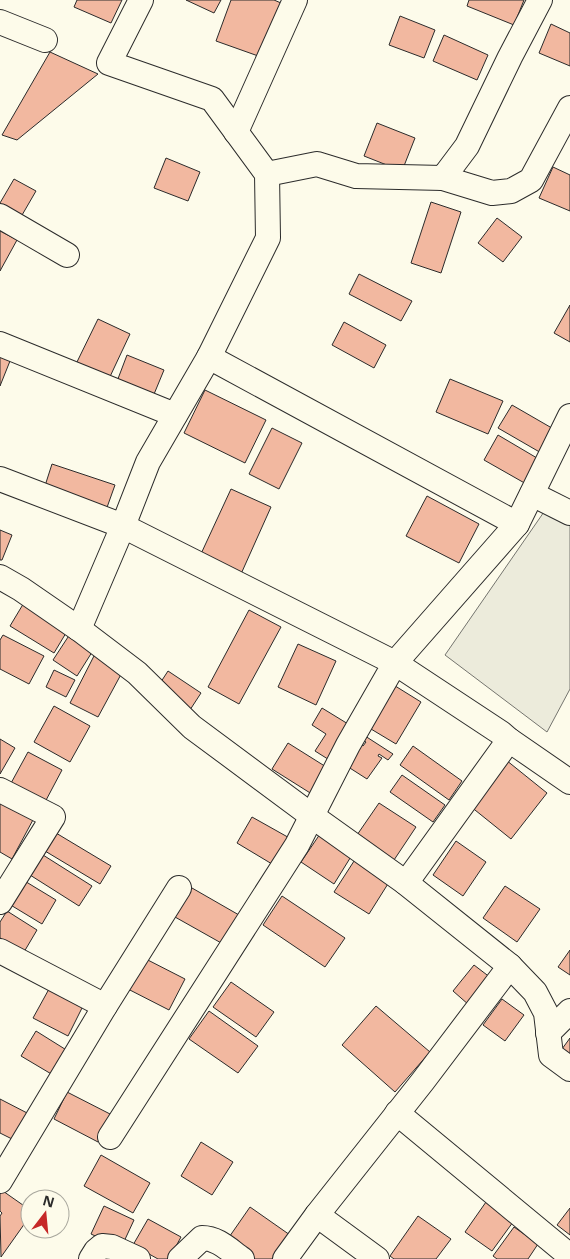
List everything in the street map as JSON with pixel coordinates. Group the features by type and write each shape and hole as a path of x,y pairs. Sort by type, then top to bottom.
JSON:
{"street":[{"path":"79,629 148,462 209,357 268,238 267,174 212,99 109,63 141,0"},
{"path":"236,132 295,0"},
{"path":"443,178 467,146 540,0"},
{"path":"0,22 44,40"},
{"path":"267,174 317,164 356,176 443,178 492,193 512,191 531,180 570,108"},
{"path":"0,216 67,255"},
{"path":"0,344 175,415"},
{"path":"209,357 517,524"},
{"path":"110,1137 297,845 348,745 395,663 517,524 570,416"},
{"path":"0,479 123,526 395,663 501,733 570,782"},
{"path":"532,494 570,513"},
{"path":"0,577 21,589 79,629 136,673 192,727 406,883 510,966 535,992 546,1013 551,1055 570,1068"},
{"path":"406,883 509,740"},
{"path":"0,790 53,817 0,902"},
{"path":"0,1181 105,1006 179,888"},
{"path":"0,950 105,1006"},
{"path":"285,1259 510,966"},
{"path":"548,1033 570,1011"},
{"path":"397,1114 570,1256"},
{"path":"317,1215 377,1259"},
{"path":"180,1259 202,1238 210,1238 242,1259"},
{"path":"91,1259 102,1246 112,1247 138,1259"}],"shaded area":[{"path":"546,509 570,519 570,689 547,732 445,655"}],"building":[{"path":"77,0 122,0 111,23 74,7"},
{"path":"186,0 221,0 214,13"},
{"path":"231,0 274,0 281,3 261,57 216,41"},
{"path":"469,0 524,0 514,25 467,6"},
{"path":"400,16 435,30 424,58 389,45"},
{"path":"551,24 570,33 570,66 539,53"},
{"path":"444,35 488,55 477,80 433,61"},
{"path":"50,52 98,74 17,140 2,135"},
{"path":"377,123 415,138 402,171 364,156"},
{"path":"166,158 200,172 188,201 154,188"},
{"path":"553,167 570,175 570,211 539,198"},
{"path":"14,179 36,191 18,222 0,211 0,203"},
{"path":"431,202 461,212 441,273 411,263"},
{"path":"497,218 522,237 503,262 478,243"},
{"path":"0,231 17,240 0,271"},
{"path":"359,274 412,301 401,321 349,294"},
{"path":"570,305 570,342 554,333"},
{"path":"98,319 130,334 107,383 75,366"},
{"path":"344,322 386,345 374,368 332,345"},
{"path":"127,355 164,370 152,399 116,384"},
{"path":"0,357 10,361 0,386"},
{"path":"450,379 503,401 488,434 436,412"},
{"path":"205,390 266,420 245,463 184,433"},
{"path":"512,405 557,431 543,454 498,428"},
{"path":"272,428 302,443 279,489 249,474"},
{"path":"498,435 542,461 528,485 484,460"},
{"path":"52,464 115,485 105,513 43,492"},
{"path":"231,489 271,507 241,574 200,556"},
{"path":"427,496 479,524 459,563 406,536"},
{"path":"0,530 12,535 2,560 0,560"},
{"path":"25,601 69,628 54,653 10,626"},
{"path":"249,610 281,627 239,704 208,687"},
{"path":"70,634 94,649 77,676 53,660"},
{"path":"3,635 44,656 29,684 0,669 0,640"},
{"path":"298,644 336,661 316,705 278,687"},
{"path":"96,652 125,667 98,717 70,703"},
{"path":"54,670 75,680 66,697 46,687"},
{"path":"168,671 201,693 188,713 155,691"},
{"path":"392,684 421,702 396,744 366,726"},
{"path":"54,706 90,726 70,762 34,742"},
{"path":"322,708 353,727 331,761 315,751 326,734 312,725"},
{"path":"362,734 393,754 388,760 379,754 378,756 382,758 367,779 342,763 357,741 363,746 366,742 359,738"},
{"path":"0,739 15,748 0,774"},
{"path":"288,743 331,770 315,796 272,769"},
{"path":"413,746 462,781 449,800 400,765"},
{"path":"28,752 62,770 44,804 10,785"},
{"path":"506,760 547,793 511,839 470,806"},
{"path":"402,775 445,805 433,822 390,792"},
{"path":"0,800 34,818 12,859 0,852"},
{"path":"379,803 416,827 394,860 357,835"},
{"path":"252,817 293,840 277,867 237,843"},
{"path":"56,833 111,866 100,884 45,851"},
{"path":"320,834 352,855 334,884 301,862"},
{"path":"456,841 486,862 463,896 433,875"},
{"path":"43,855 92,886 79,906 30,875"},
{"path":"356,858 391,879 369,914 334,892"},
{"path":"23,880 56,900 42,924 9,904"},
{"path":"505,886 540,909 517,942 483,918"},
{"path":"192,888 239,915 223,944 175,917"},
{"path":"282,896 345,938 325,967 263,925"},
{"path":"7,911 37,930 24,952 0,938 0,922"},
{"path":"570,950 570,975 558,967"},
{"path":"140,956 185,979 169,1010 124,987"},
{"path":"474,965 491,978 469,1005 453,991"},
{"path":"231,982 274,1012 256,1037 213,1007"},
{"path":"49,989 83,1006 68,1036 33,1018"},
{"path":"502,999 524,1015 505,1041 483,1025"},
{"path":"376,1006 430,1052 395,1092 342,1045"},
{"path":"209,1011 258,1046 238,1073 189,1039"},
{"path":"36,1031 68,1051 53,1075 21,1056"},
{"path":"570,1038 570,1055 562,1049"},
{"path":"67,1092 112,1115 98,1142 54,1119"},
{"path":"0,1099 31,1115 18,1142 0,1133"},
{"path":"201,1142 233,1162 212,1195 181,1176"},
{"path":"101,1155 150,1183 133,1213 84,1186"},
{"path":"0,1189 20,1203 20,1230 1,1257 0,1216 2,1213 0,1211"},
{"path":"486,1202 513,1222 492,1251 465,1232"},
{"path":"104,1206 134,1220 121,1248 91,1234"},
{"path":"250,1207 290,1235 272,1259 248,1259 225,1243"},
{"path":"570,1208 570,1235 557,1225"},
{"path":"418,1216 451,1239 436,1259 394,1259 390,1256"},
{"path":"148,1219 181,1237 169,1259 158,1259 133,1245"},
{"path":"514,1227 538,1244 528,1259 497,1259 493,1256"}]}
